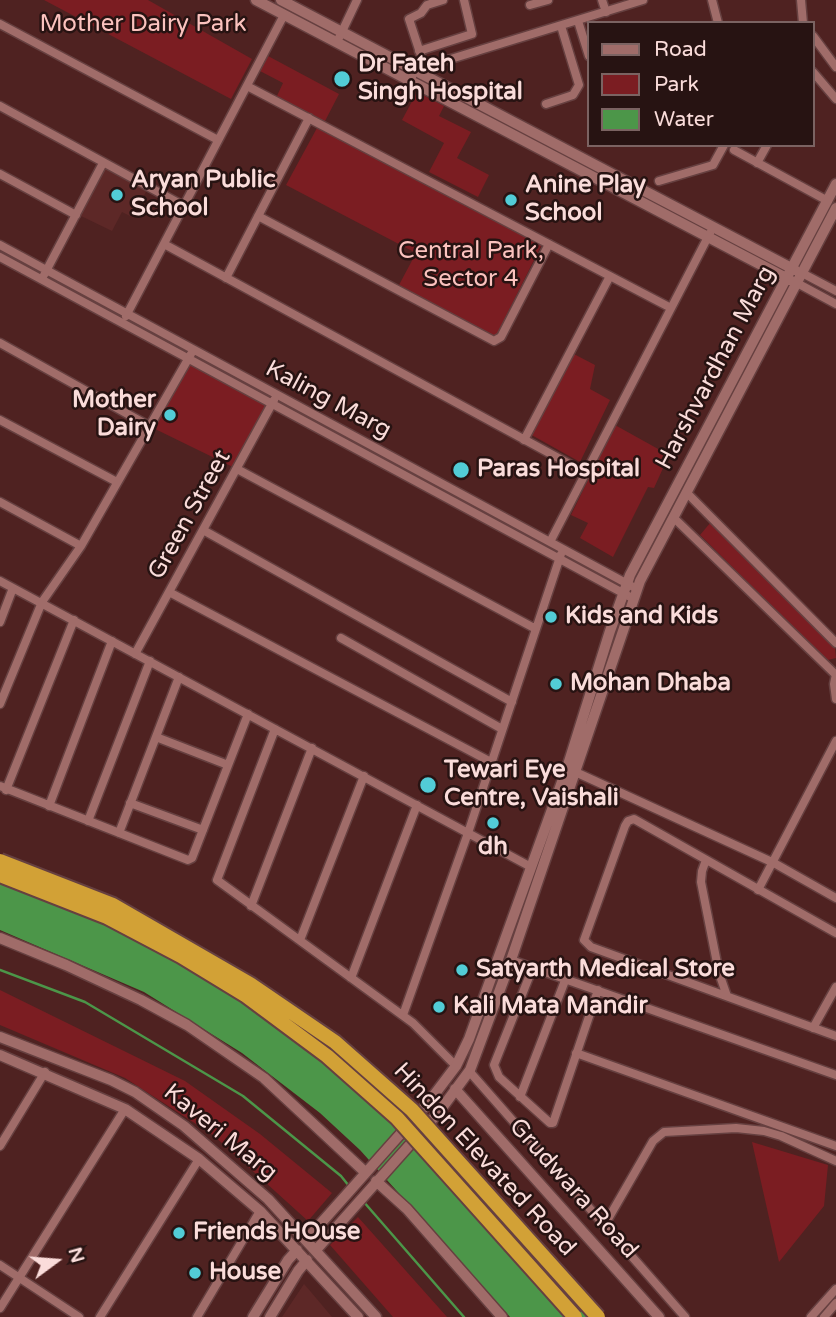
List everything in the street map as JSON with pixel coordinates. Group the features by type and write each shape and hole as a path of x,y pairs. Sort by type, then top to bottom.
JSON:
{"highway":[{"name":"Hindon Elevated Road","path":"0,861 113,905 250,984 335,1042 412,1110 598,1317"},
{"name":"Hindon Elevated Road","path":"0,875 107,916 181,956 245,995 327,1056 397,1118 575,1317"}],"street":[{"path":"256,0 410,81 711,232 794,276 836,304"},
{"path":"281,0 420,69 711,232"},
{"path":"337,42 357,0"},
{"path":"420,69 419,51 410,19 421,13 427,5 443,0"},
{"path":"419,51 472,34 464,0"},
{"path":"530,5 548,0"},
{"path":"602,0 606,12"},
{"path":"410,81 420,69 643,0"},
{"path":"712,0 717,21"},
{"path":"801,0 803,21"},
{"path":"122,323 284,15"},
{"path":"578,21 588,53"},
{"path":"0,24 218,140"},
{"path":"546,104 573,94 579,85 561,26"},
{"path":"815,39 836,67"},
{"path":"815,74 836,99"},
{"path":"247,86 671,308"},
{"path":"0,106 184,206"},
{"path":"226,278 309,118"},
{"path":"659,181 713,165 723,147"},
{"path":"757,163 766,147"},
{"path":"734,150 832,204"},
{"path":"41,279 103,163"},
{"path":"0,174 76,215"},
{"name":"Harshvardhan Marg","path":"316,1250 439,1112 468,1071 480,1046 511,960 625,588 664,509 832,204 836,184"},
{"path":"258,216 494,341 501,337 549,244"},
{"path":"550,542 711,232"},
{"path":"164,244 586,473"},
{"name":"Kaling Marg","path":"0,245 563,548 635,594"},
{"name":"Kaling Marg","path":"0,257 559,559 625,588"},
{"path":"524,440 610,276"},
{"path":"794,276 836,291"},
{"name":"Harshvardhan Marg","path":"306,1240 428,1103 456,1066 469,1039 635,594 794,276"},
{"path":"0,343 151,427"},
{"path":"0,704 42,602 81,545 194,350"},
{"name":"Green Street","path":"135,654 278,395"},
{"path":"0,420 117,482"},
{"path":"237,469 536,629"},
{"path":"678,484 836,643"},
{"path":"0,502 81,545"},
{"path":"664,509 836,675 836,699"},
{"path":"203,530 512,702"},
{"path":"404,1015 563,548"},
{"path":"0,581 531,867"},
{"path":"0,622 13,587"},
{"path":"169,592 491,762"},
{"path":"74,620 3,788 188,860 192,858 248,714"},
{"path":"341,638 502,729"},
{"path":"49,806 112,641"},
{"path":"88,821 150,661"},
{"path":"119,834 179,677"},
{"path":"275,729 216,877 219,883 404,1015 456,1066"},
{"path":"156,737 228,765"},
{"path":"758,890 836,741"},
{"path":"251,906 312,748"},
{"path":"571,770 774,863 836,898"},
{"path":"300,940 364,776"},
{"path":"130,803 203,830"},
{"path":"351,978 417,805"},
{"path":"835,1034 591,947 584,940 628,821 639,821 836,933"},
{"path":"706,860 701,881 719,973 727,996"},
{"path":"0,938 129,994 187,1025 264,1078 364,1173"},
{"path":"511,960 836,1075"},
{"path":"533,967 494,1065 499,1077 546,1122 553,1122 598,990"},
{"path":"520,1097 566,978"},
{"path":"813,1028 836,987"},
{"name":"Kaveri Marg","path":"0,1037 111,1080 150,1102 211,1148 268,1199 376,1317"},
{"path":"576,1053 836,1146"},
{"name":"Kaveri Marg","path":"0,1055 45,1072 125,1109 199,1159 260,1211 307,1260 351,1314"},
{"path":"468,1071 685,1317"},
{"path":"0,1146 45,1072"},
{"name":"Grudwara Road","path":"455,1089 659,1317"},
{"path":"0,1308 125,1109"},
{"path":"604,1226 653,1141 664,1132 736,1128 764,1131 836,1161"},
{"path":"100,1317 199,1159"},
{"path":"375,1183 407,1209 502,1317"},
{"path":"197,1317 260,1211"},
{"path":"253,1317 297,1250"},
{"path":"270,1317 307,1260"},
{"path":"0,1265 79,1317"},
{"path":"811,1317 836,1289"},
{"path":"824,1317 836,1303"}],"shaded area":[{"name":"Aryan Public School","path":"104,167 147,190 132,217 122,212 112,231 79,215"},
{"path":"304,1284 311,1292 332,1317 282,1317"}],"green space":[{"name":"Mother Dairy Park","path":"44,0 148,0 252,59 231,99"},
{"path":"268,56 339,94 324,123 276,98 283,83 260,71"},
{"path":"417,92 444,106 439,116 471,132 457,158 489,175 478,197 429,172 444,143 402,120"},
{"name":"Central Park, Sector 4","path":"317,128 542,244 495,338 399,285 416,253 286,185"},
{"path":"570,352 595,365 590,389 610,400 580,462 528,433"},
{"path":"189,359 272,404 237,469 151,427"},
{"path":"615,425 669,455 654,488 648,487 613,557 580,538 588,523 571,515"},
{"path":"711,522 835,647 836,658 825,658 700,535"},
{"path":"0,990 185,1081 260,1134 332,1193 308,1221 213,1135 125,1078 0,1025"},
{"path":"752,1142 828,1165 824,1206 779,1262"},
{"path":"358,1217 447,1317 393,1317 330,1245"}],"water":[{"path":"0,869 238,987 385,1095 492,1209 587,1317 510,1317 360,1150 320,1113 242,1053 144,992 0,930"}],"waterway":[{"path":"0,970 85,1002 243,1096 341,1176 349,1186"},
{"path":"363,1201 464,1317"}],"place":[{"name":"Dr Fateh Singh Hospital","path":"342,79"},
{"name":"Aryan Public School","path":"117,195"},
{"name":"Anine Play School","path":"511,200"},
{"name":"Mother Dairy","path":"170,415"},
{"name":"Paras Hospital","path":"461,470"},
{"name":"Kids and Kids","path":"551,617"},
{"name":"Mohan Dhaba","path":"556,684"},
{"name":"Tewari Eye Centre, Vaishali","path":"428,785"},
{"name":"dh","path":"493,823"},
{"name":"Satyarth Medical Store","path":"462,970"},
{"name":"Kali Mata Mandir","path":"439,1007"},
{"name":"Friends HOuse","path":"179,1233"},
{"name":"House","path":"195,1273"}]}
